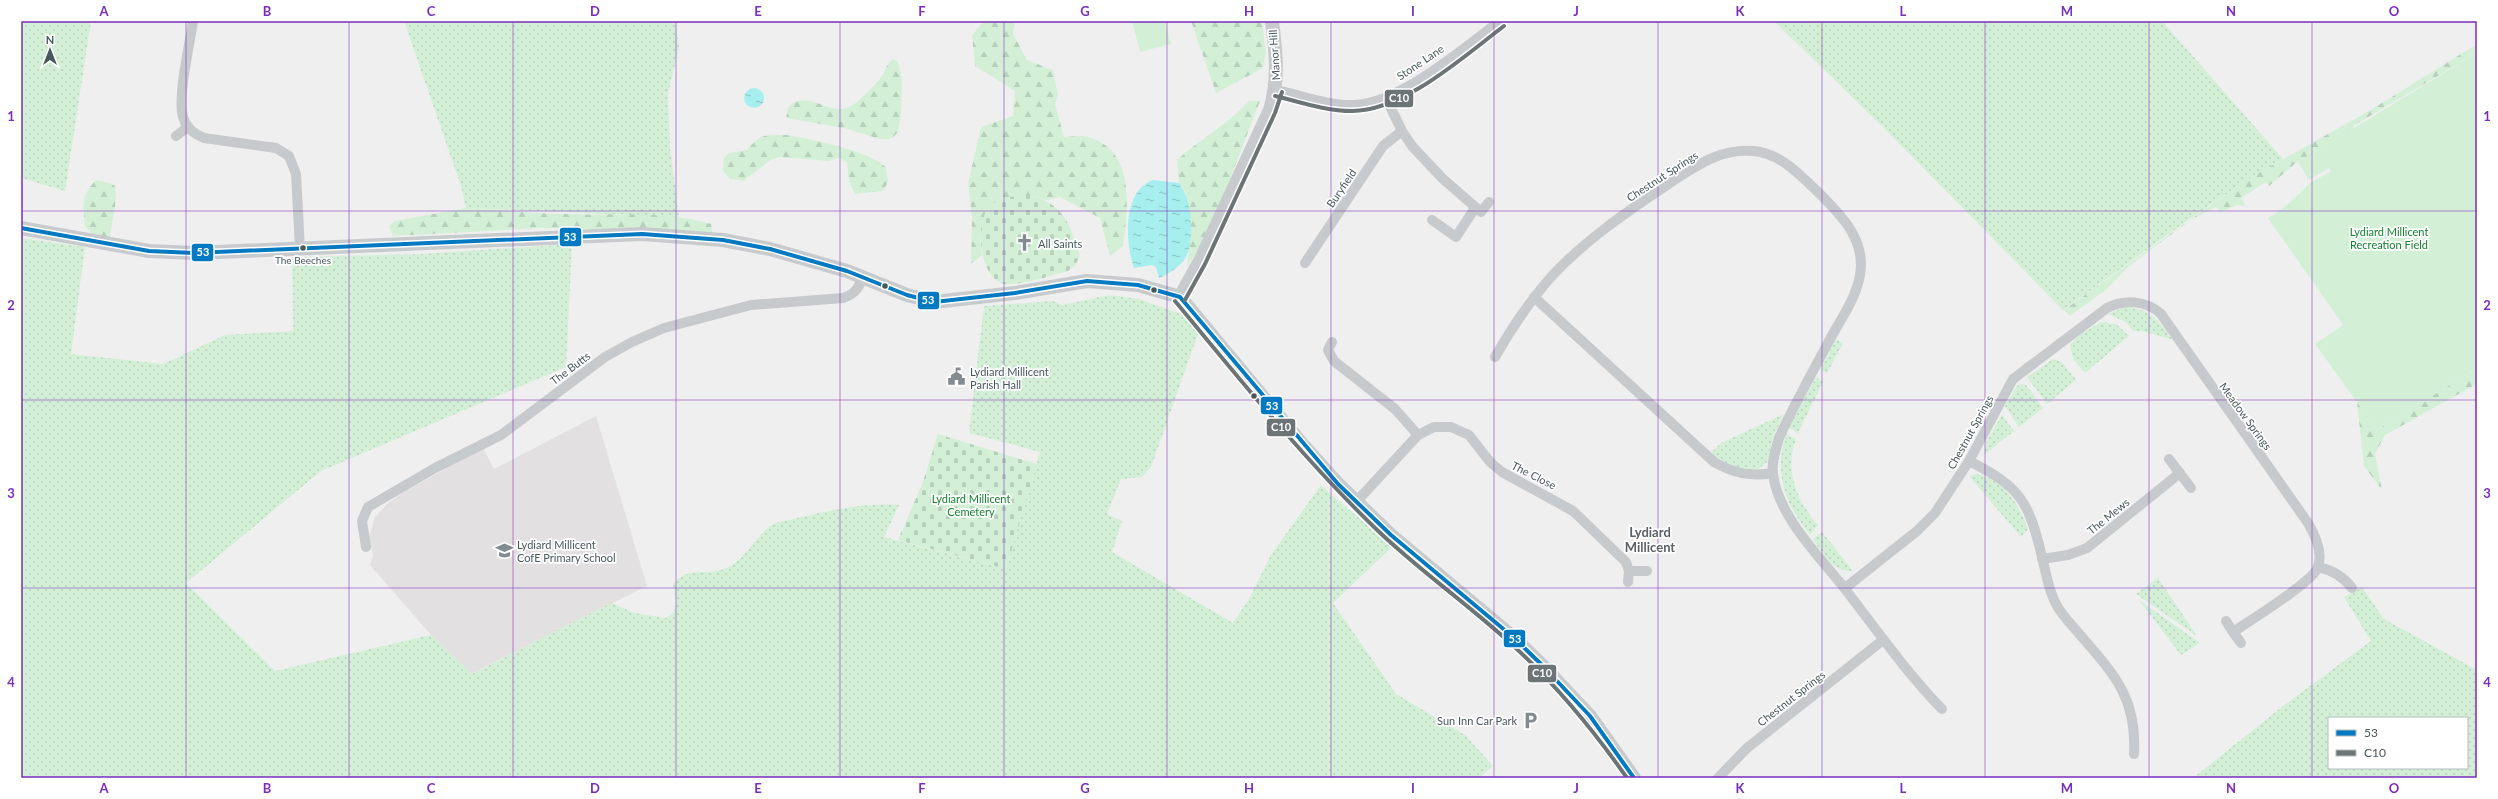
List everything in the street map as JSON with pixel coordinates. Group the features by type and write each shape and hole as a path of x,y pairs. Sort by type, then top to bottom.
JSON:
{"street":[{"path":"193,21 182,101 183,117 194,133 204,138 276,148 289,156 296,174 300,249"},
{"name":"Manor Hill","path":"1180,297 1200,261 1270,110 1276,90 1277,73 1272,21"},
{"name":"Stone Lane","path":"1276,90 1344,105 1361,105 1386,98 1419,79 1500,21"},
{"path":"1386,98 1402,131 1442,178 1481,212 1489,202"},
{"path":"176,136 188,126"},
{"name":"Buryfield","path":"1305,263 1383,146 1402,131"},
{"name":"Chestnut Springs","path":"1495,357 1514,323 1556,272 1588,242 1645,200 1693,168 1716,157 1736,151 1754,151 1785,163 1825,200 1850,228 1859,245 1861,260 1860,275 1852,301 1779,438 1773,474"},
{"path":"1432,220 1456,237 1475,208"},
{"path":"21,228 164,252 194,254 642,234 723,240 749,245 796,256 863,278 907,295 934,302 1004,294 1087,281 1138,285 1180,297 1302,444 1356,501 1391,535 1499,624 1541,664 1590,716 1634,778"},
{"name":"The Butts","path":"366,547 362,521 368,507 435,468 501,435 605,357 627,344 664,328 751,305 843,298 852,295 857,290 863,278"},
{"path":"1534,297 1714,462 1741,474 1752,476 1773,474 1787,510 1799,531 1845,588 1883,640 1942,709"},
{"name":"Chestnut Springs","path":"1845,588 1927,522 1969,461 2013,379 2102,311 2116,304 2127,302"},
{"name":"Meadow Springs","path":"2127,302 2149,306 2163,318 2308,523 2318,549 2318,567"},
{"path":"1332,342 1328,350 1334,361 1395,409 1418,435"},
{"name":"The Close","path":"1356,501 1418,435 1427,430 1442,426 1464,431 1490,462 1502,472 1554,499 1580,516 1622,557 1629,571"},
{"path":"2169,459 2191,488"},
{"path":"1969,461 2004,480 2021,499 2030,516 2056,604 2106,665 2124,695 2134,720 2134,754"},
{"name":"The Mews","path":"2042,559 2068,555 2087,548 2180,473"},
{"path":"2233,632 2308,580 2318,567 2335,573 2345,580 2352,588"},
{"path":"1628,582 1629,571 1647,571"},
{"path":"2226,621 2241,643"},
{"name":"Chestnut Springs","path":"1718,778 1747,748 1883,640"}],"shaded area":[{"name":"Lydiard Millicent CofE Primary School","path":"596,416 647,586 471,674 431,635 370,565 373,555 369,538 375,517 387,504 404,492 483,448 494,469"}],"green space":[{"path":"21,21 91,21 65,191 21,178"},
{"path":"404,21 675,21 679,46 668,94 670,147 679,217 466,208 461,186"},
{"path":"984,21 1015,21 1013,34 1027,60 1053,70 1058,95 1055,104 1064,137 1085,136 1103,144 1114,154 1121,167 1127,198 1123,246 1110,256 1100,218 1060,197 1047,200 1031,195 980,237 982,255 971,264 972,216 968,184 981,127 1013,116 1015,91 975,66 972,35"},
{"path":"1132,21 1165,21 1171,44 1140,52"},
{"path":"1191,21 1262,21 1266,53 1263,68 1216,93"},
{"path":"1774,21 2162,21 2283,159 2226,194 2063,310 1884,128"},
{"path":"2477,44 2477,53 2353,126 2355,129 2297,162 2269,186 2266,182 2241,198 2246,206 2237,205 2221,212 2216,207 2189,221 2128,267 2107,289 2070,316 2064,310 2246,180 2369,111"},
{"name":"Lydiard Millicent Recreation Field","path":"2477,53 2477,368 2377,430 2315,344 2343,325 2268,218 2285,207 2310,183 2331,171 2329,168 2309,180 2298,162"},
{"path":"894,59 898,62 902,80 901,114 898,132 893,137 889,139 880,139 844,128 786,118 788,108 801,100 838,109 850,106 870,90 882,76 888,64"},
{"path":"1249,101 1260,101 1211,228 1187,267 1191,224 1185,191 1179,183 1177,160 1232,117"},
{"path":"786,135 840,147 869,157 879,162 886,168 888,182 883,191 855,194 849,181 847,162 839,158 828,161 780,157 771,160 743,181 730,179 723,171 724,158 729,153 747,150 756,140 764,136"},
{"path":"96,180 110,183 115,186 115,206 110,240 98,240 85,226 85,196 91,185"},
{"path":"1031,195 1052,204 1059,211 1069,226 1080,256 1075,265 1068,271 1028,282 1005,284 996,280 989,272 985,262 982,250 982,224 985,214 990,206 999,200 1009,197"},
{"path":"466,208 548,213 636,214 674,217 711,224 713,234 691,231 543,228 393,236 389,226 395,221"},
{"path":"21,238 85,247 71,354 163,364 225,335 293,331 292,257 421,254 572,244 566,367 321,471 186,583 275,671 431,635 472,674 612,603 634,613 666,618 674,612 676,601 673,584 686,574 717,571 732,565 743,556 770,526 775,524 832,510 859,506 886,504 899,505 884,537 1006,569 1040,452 969,433 984,306 1053,301 1062,305 1109,295 1139,299 1184,315 1198,334 1151,467 1142,477 1121,479 1107,514 1122,521 1112,552 1233,623 1249,599 1271,555 1321,485 1392,547 1333,603 1396,694 1465,735 1493,766 1479,778 21,778"},
{"path":"2125,307 2141,310 2153,317 2173,340 2142,331 2133,331 2126,322 2108,314"},
{"path":"2101,322 2116,324 2129,336 2085,373 2073,359 2070,345 2078,336"},
{"path":"1836,339 1843,343 1827,373 1820,370"},
{"path":"2053,359 2062,362 2076,380 2047,404 2027,377"},
{"path":"2477,368 2477,384 2385,435 2375,454 2382,490 2364,466 2357,402 2377,430"},
{"path":"1816,377 1823,382 1798,433 1789,428"},
{"path":"2021,384 2026,385 2043,408 2019,427 2005,406 2017,386"},
{"path":"1784,414 1774,435 1767,462 1758,469 1739,469 1711,453 1721,443"},
{"path":"2002,415 2014,431 1984,455 1985,444"},
{"name":"Lydiard Millicent Cemetery","path":"938,434 1037,464 1006,569 898,540 923,482"},
{"path":"1786,434 1796,439 1791,462 1795,485 1804,506 1818,525 1810,535 1794,512 1784,488 1781,475 1781,462 1782,448"},
{"path":"1976,474 1994,481 2009,494 2025,520 2028,529 2021,537 1969,476"},
{"path":"1822,532 1853,571 1846,571 1834,566 1825,556 1813,539"},
{"path":"2158,578 2197,636 2136,594"},
{"path":"2362,587 2384,619 2477,670 2477,778 2193,778 2287,703 2371,641 2344,597"},
{"path":"2139,600 2142,602 2200,643 2181,655"}],"water":[{"path":"750,88 758,88 764,94 764,102 758,108 750,108 744,102 744,94"},
{"path":"1153,180 1179,183 1187,199 1191,221 1190,243 1184,260 1179,266 1159,278 1156,267 1152,265 1134,268 1128,232 1128,219 1131,206 1136,195 1143,186"}],"transit line":[{"name":"C10","path":"1275,96 1333,110 1352,111 1372,109 1392,102 1432,80 1504,26"},
{"name":"C10","path":"1185,300 1205,264 1275,113 1282,92"},
{"name":"53","path":"21,228 149,251 194,253 642,234 723,240 770,249 847,271 907,295 934,302 1015,293 1087,281 1138,285 1180,297 1338,484 1391,535 1513,637 1541,664 1590,716 1634,778"},
{"name":"C10","path":"1175,301 1296,445 1347,500 1390,542 1423,571 1491,626 1525,656 1586,723 1627,778"}],"place":[{"name":"All Saints","path":"1025,243"},
{"name":"The Beeches","path":"303,248"},
{"name":"Lydiard Millicent Parish Hall","path":"957,377"},
{"name":"Lydiard Millicent CofE Primary School","path":"504,550"},
{"name":"Sun Inn Car Park","path":"1530,720"}],"district":[{"name":"Lydiard Millicent","path":"1650,540"}]}
